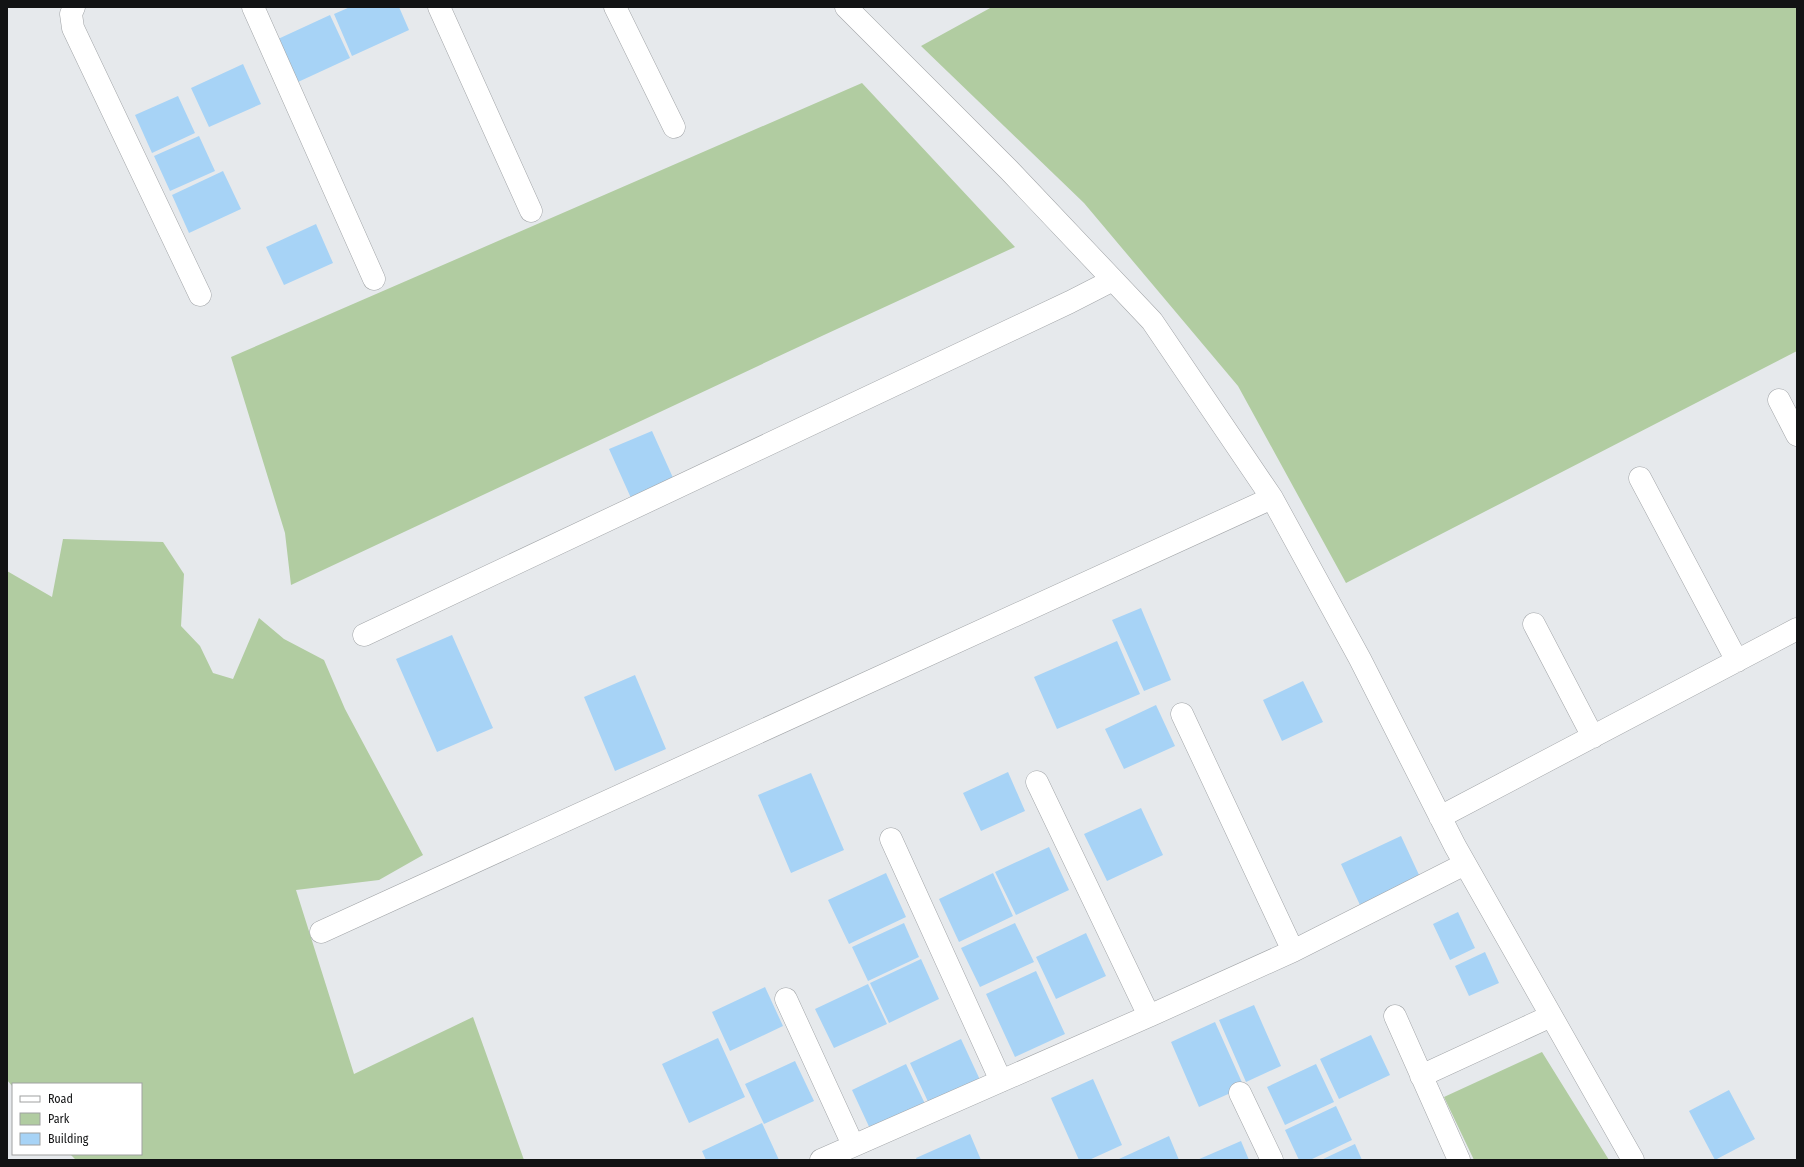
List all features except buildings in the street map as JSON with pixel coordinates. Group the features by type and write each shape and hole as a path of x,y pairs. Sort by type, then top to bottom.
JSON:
{"street":[{"path":"74,7 71,14 73,28 200,295"},
{"path":"253,7 374,279"},
{"path":"439,7 531,210"},
{"path":"616,7 674,127"},
{"path":"846,7 1009,170 1152,322 1272,498 1360,658 1465,864 1633,1160"},
{"path":"364,635 1034,319 1113,280"},
{"path":"1779,400 1797,435"},
{"path":"1640,478 1737,661"},
{"path":"321,932 1272,498"},
{"path":"1534,624 1593,737"},
{"path":"1440,817 1797,629"},
{"path":"1182,714 1293,951"},
{"path":"1037,782 1149,1016"},
{"path":"891,840 1001,1081"},
{"path":"821,1160 1293,951 1465,864"},
{"path":"786,998 853,1146"},
{"path":"1394,1016 1459,1160"},
{"path":"1422,1076 1551,1016"},
{"path":"1240,1093 1272,1160"}],"green space":[{"path":"992,7 1797,7 1797,351 1346,583 1238,386 1084,203 921,46"},
{"path":"862,83 1015,247 291,585 285,533 231,357"},
{"path":"63,539 163,542 184,574 181,626 200,646 213,673 233,679 259,618 284,639 324,660 345,709 423,855 379,880 296,890 354,1074 473,1017 524,1160 76,1160 71,1155 142,1155 142,1083 12,1083 12,1086 7,1080 7,571 52,597"},
{"path":"1542,1052 1609,1160 1474,1160 1444,1097"}]}
